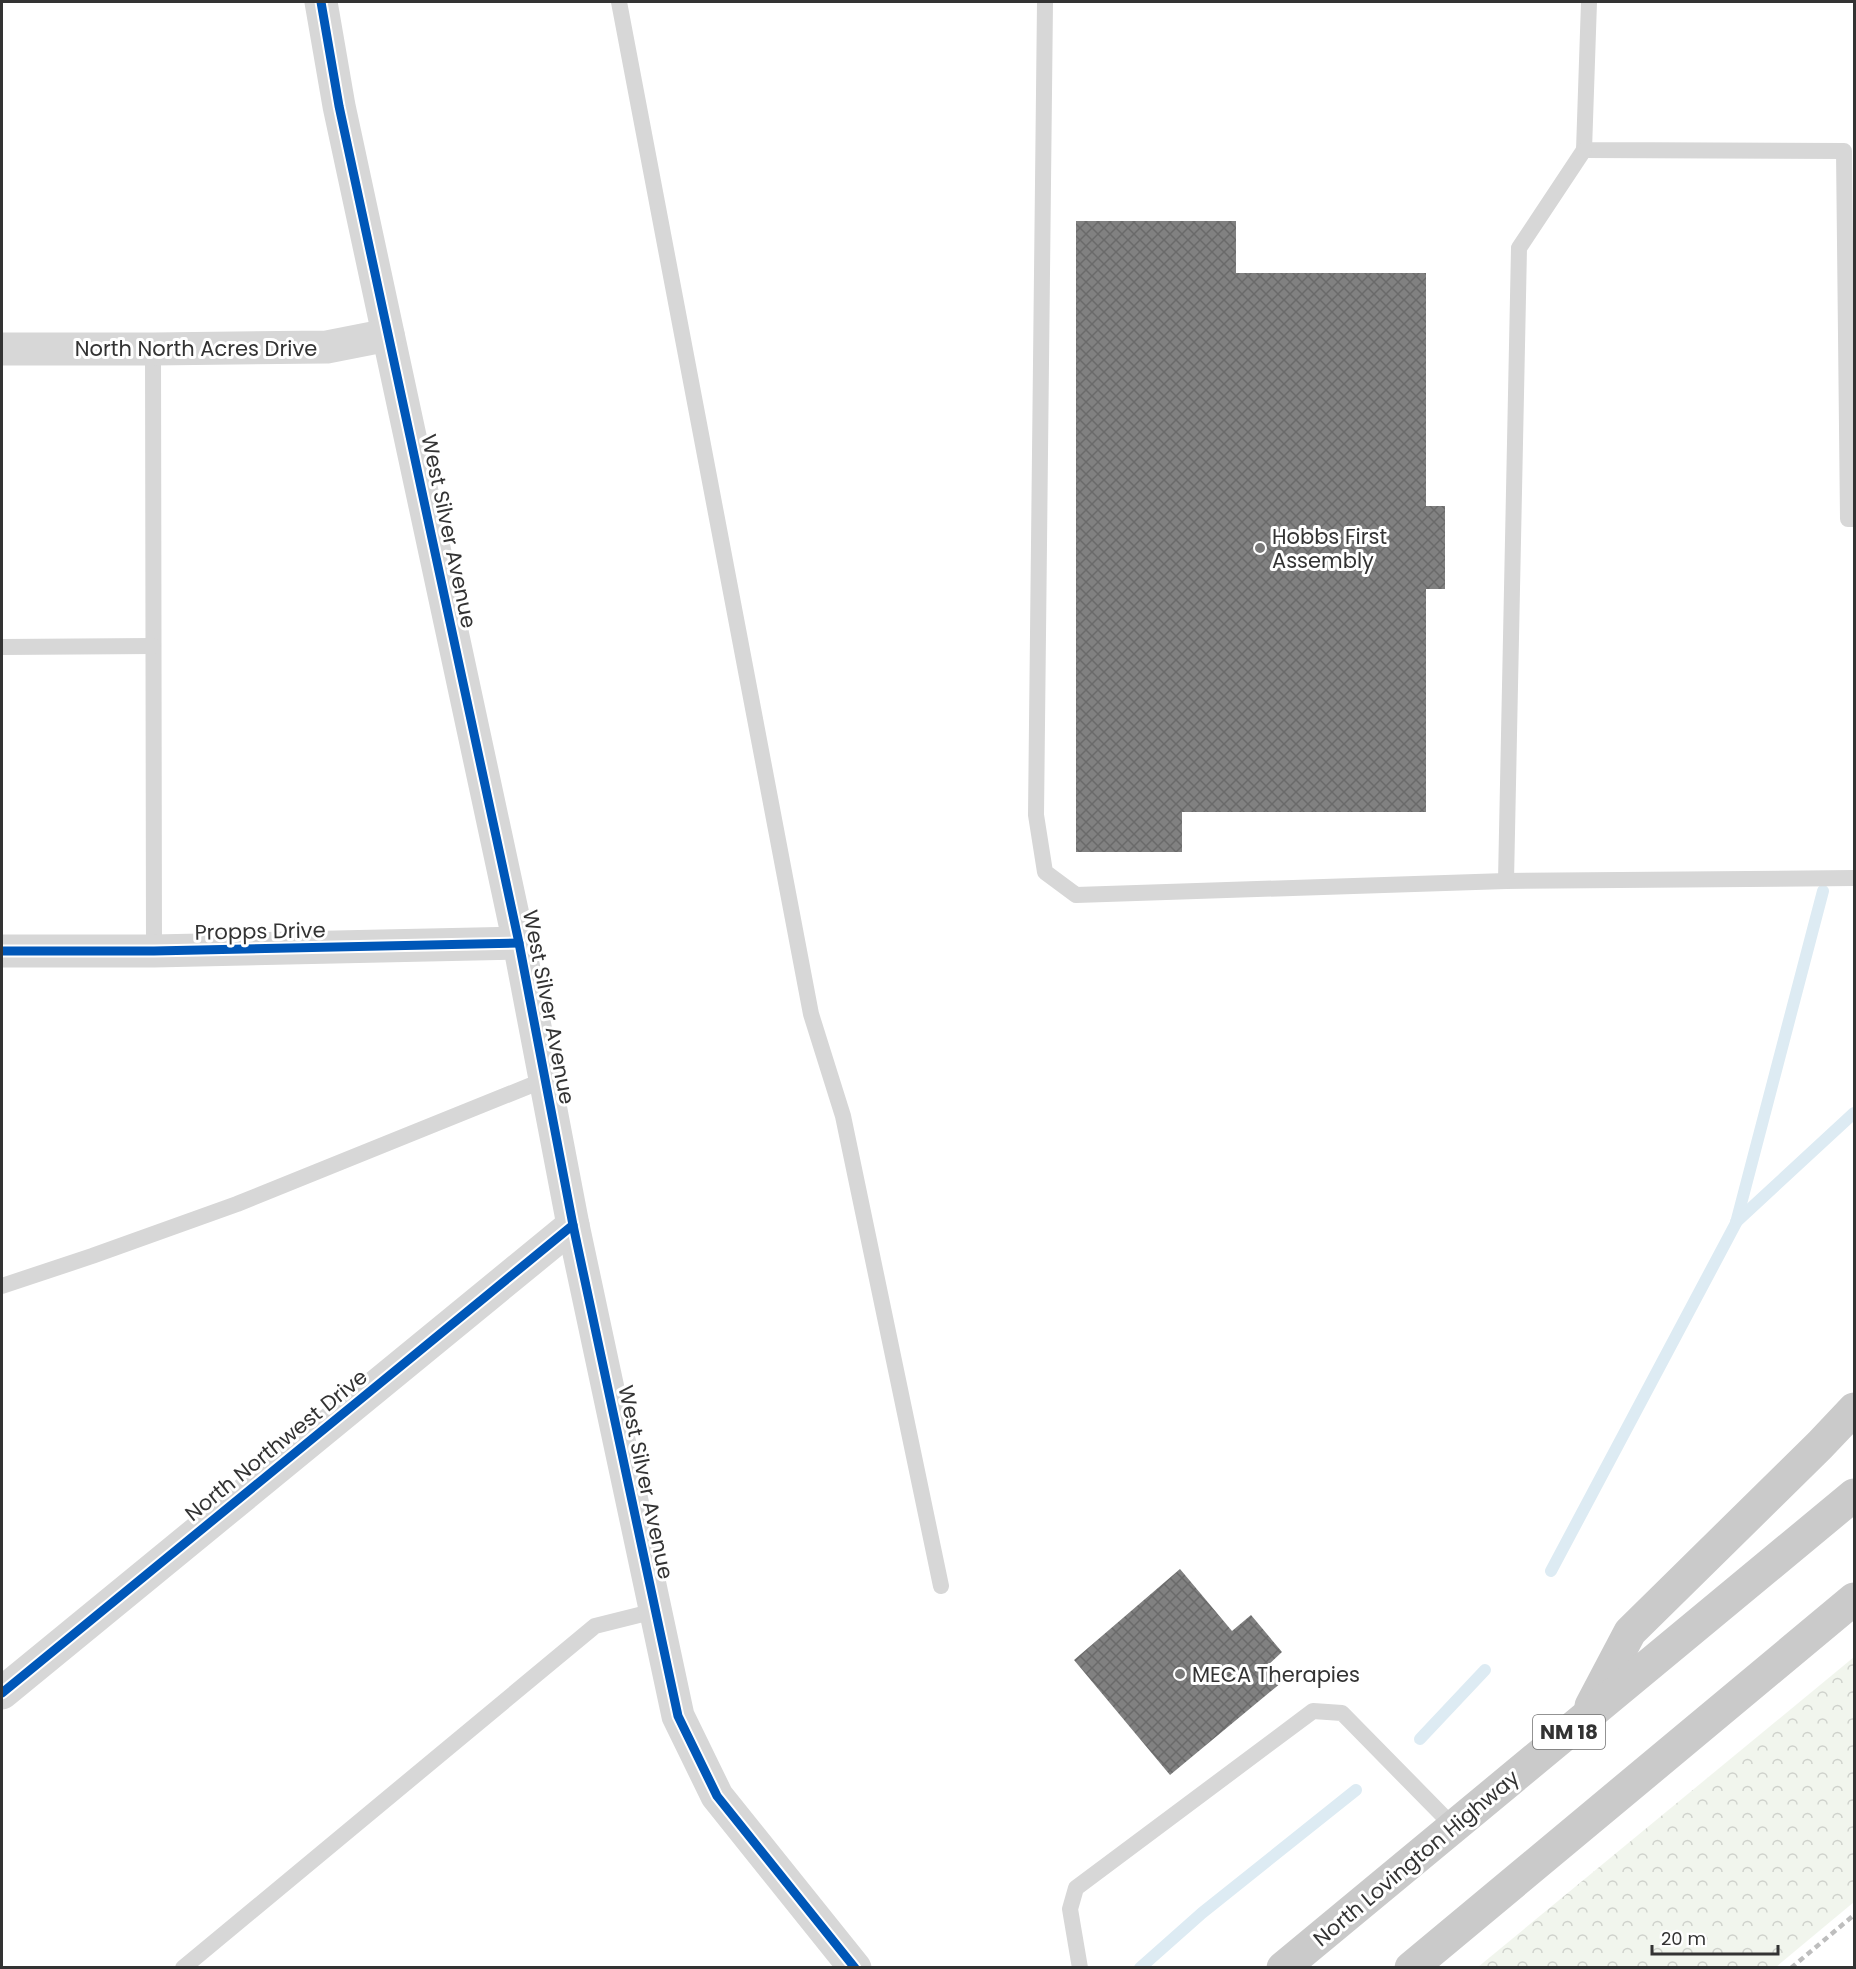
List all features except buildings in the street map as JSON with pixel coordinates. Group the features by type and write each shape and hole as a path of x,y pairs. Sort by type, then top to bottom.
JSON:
{"main road":[{"path":"1583,1720 1630,1632 1854,1409"},
{"name":"North Lovington Highway","path":"1283,1968 1854,1496"},
{"path":"1411,1968 1854,1599"}],"street":[{"name":"West Silver Avenue","path":"321,2 339,106 519,944 573,1225 678,1716 717,1796 855,1968"},
{"name":"North North Acres Drive","path":"2,349 153,350 327,347 388,335"},
{"name":"Propps Drive","path":"2,951 154,951 519,944"},
{"name":"North Northwest Drive","path":"2,1693 573,1225"}],"lane":[{"path":"619,2 812,1014 843,1116 941,1586"},
{"path":"1045,2 1036,814 1045,872 1076,895 1506,880 1854,878"},
{"path":"1506,880 1519,248 1584,150 1589,2"},
{"path":"1584,150 1845,151 1848,519 1854,519"},
{"path":"153,350 154,951"},
{"path":"2,647 153,646"},
{"path":"2,1286 92,1257 237,1204 544,1080"},
{"path":"183,1968 595,1626 656,1611"},
{"path":"1080,1968 1070,1909 1076,1888 1312,1712 1342,1713 1454,1827"}],"green space":[{"path":"1854,1657 1854,1902 1776,1967 1478,1967"}],"waterway":[{"path":"1551,1571 1736,1223 1823,891"},
{"path":"1736,1222 1854,1113"},
{"path":"1420,1739 1485,1670"},
{"path":"1140,1968 1202,1913 1356,1790"}],"railway":[{"path":"1791,1968 1854,1915"}],"cycle path":[{"path":"321,2 339,106 519,943 573,1225 678,1716 717,1796 855,1968"},
{"path":"2,951 154,951 519,943"},
{"path":"2,1693 573,1225"}],"place":[{"name":"Hobbs First Assembly","path":"1260,548"},
{"name":"MECA Therapies","path":"1180,1674"}]}
